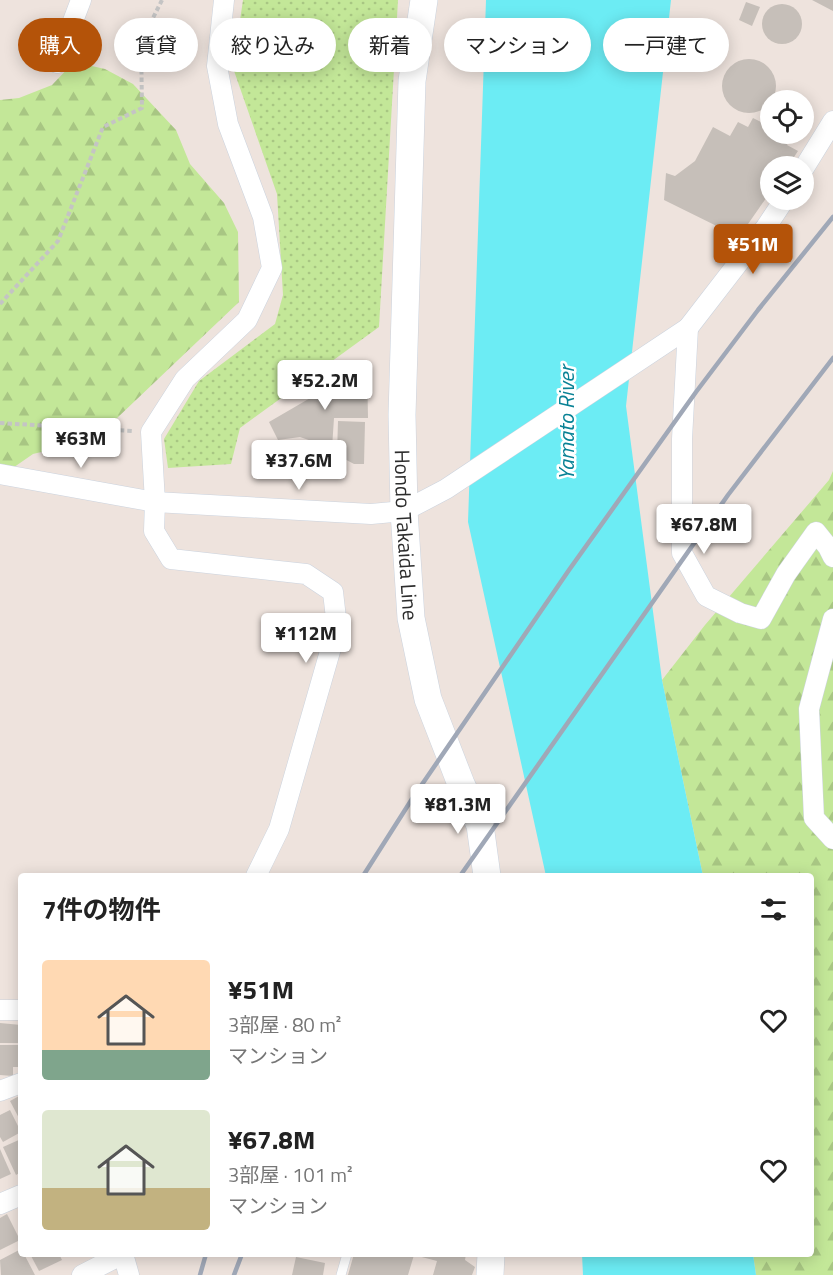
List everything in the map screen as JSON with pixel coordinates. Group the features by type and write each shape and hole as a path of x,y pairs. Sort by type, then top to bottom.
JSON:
{"main road":[{"name":"Hondo Takaida Line","path":"424,0 412,81 402,415 404,511 411,618 428,699 461,784 480,825 487,873"},
{"path":"490,1275 491,1257"}],"street":[{"path":"74,18 81,0"},
{"path":"224,0 217,66 228,124 263,217 272,268 247,320 185,380 152,432 154,531 171,559 306,574 333,592 337,627 279,829 257,873"},
{"path":"812,156 833,122"},
{"path":"0,474 155,501 371,514 404,511 446,489 680,333 777,210"},
{"path":"680,333 682,553 706,596 740,613 760,619 786,574 816,532 833,557"},
{"path":"833,619 809,709 814,818 833,839"},
{"path":"0,1010 18,1010"},
{"path":"0,1091 18,1084"},
{"path":"0,1204 18,1196"},
{"path":"82,1275 117,1257"},
{"path":"124,1257 129,1275"}],"lane":[{"path":"341,1275 346,1257"}],"path":[{"path":"0,304 57,241 104,127 142,108 141,42 162,0"},
{"path":"0,423 152,432"}],"green space":[{"path":"243,0 398,0 397,18 348,18 348,72 394,72 379,327 240,428 231,464 168,468 164,439 199,381 275,324 283,295 277,194 234,72 336,72 336,18 240,18"},
{"path":"102,68 105,69 133,84 176,130 190,164 224,203 238,232 239,302 95,439 33,454 7,472 0,474 0,100 19,98 52,85 64,72 102,72"},
{"path":"833,471 833,1275 756,1275 753,1257 814,1257 814,873 702,873 662,680 705,625 829,480"}],"water":[{"name":"Yamato River","path":"486,0 671,0 669,18 603,18 603,72 663,72 626,406 662,680 702,873 545,873 468,522 484,72 591,72 591,18 485,18"},
{"path":"582,1257 753,1257 756,1275 583,1275"}],"building":[{"path":"812,0 833,0 833,11"},
{"path":"746,2 760,7 752,26 739,20"},
{"path":"782,4 790,5 796,10 801,16 801,32 796,38 790,43 782,44 774,43 768,38 763,32 762,24 763,16 768,10 774,5"},
{"path":"749,59 759,61 768,67 775,81 775,90 760,90 760,110 749,113 739,111 730,105 724,96 722,86 724,76 729,72 730,67 739,61"},
{"path":"753,118 760,122 760,144 788,144 798,151 795,156 760,156 760,207 739,237 664,200 666,173 675,176 695,161 713,127 730,136 738,122 748,127"},
{"path":"367,365 368,418 334,418 332,448 300,437 278,440 269,422"},
{"path":"338,421 365,422 364,464 354,464 337,455"},
{"path":"293,465 305,465 305,479 293,479"},
{"path":"0,1023 18,1025 18,1043 0,1043"},
{"path":"0,1045 18,1045 18,1067 13,1067 13,1076 0,1075"},
{"path":"18,1097 18,1116 10,1101"},
{"path":"10,1110 18,1126 18,1134 3,1142 0,1137 0,1115"},
{"path":"18,1140 18,1174 16,1175 3,1147"},
{"path":"0,1149 11,1174 0,1179"},
{"path":"7,1214 18,1236 18,1241 0,1250 0,1218"},
{"path":"18,1251 18,1257 26,1257 35,1275 1,1275 0,1260"},
{"path":"32,1257 60,1257 62,1260 39,1271"},
{"path":"296,1257 325,1263 323,1275 292,1275"},
{"path":"353,1257 413,1257 408,1275 348,1275"},
{"path":"422,1257 466,1257 465,1260 475,1267 472,1275 433,1275 437,1261"}],"railway":[{"path":"365,873 412,799 569,570 696,392 833,217"},
{"path":"462,873 728,495 833,358"},
{"path":"200,1275 205,1257"},
{"path":"234,1275 241,1257"}]}
